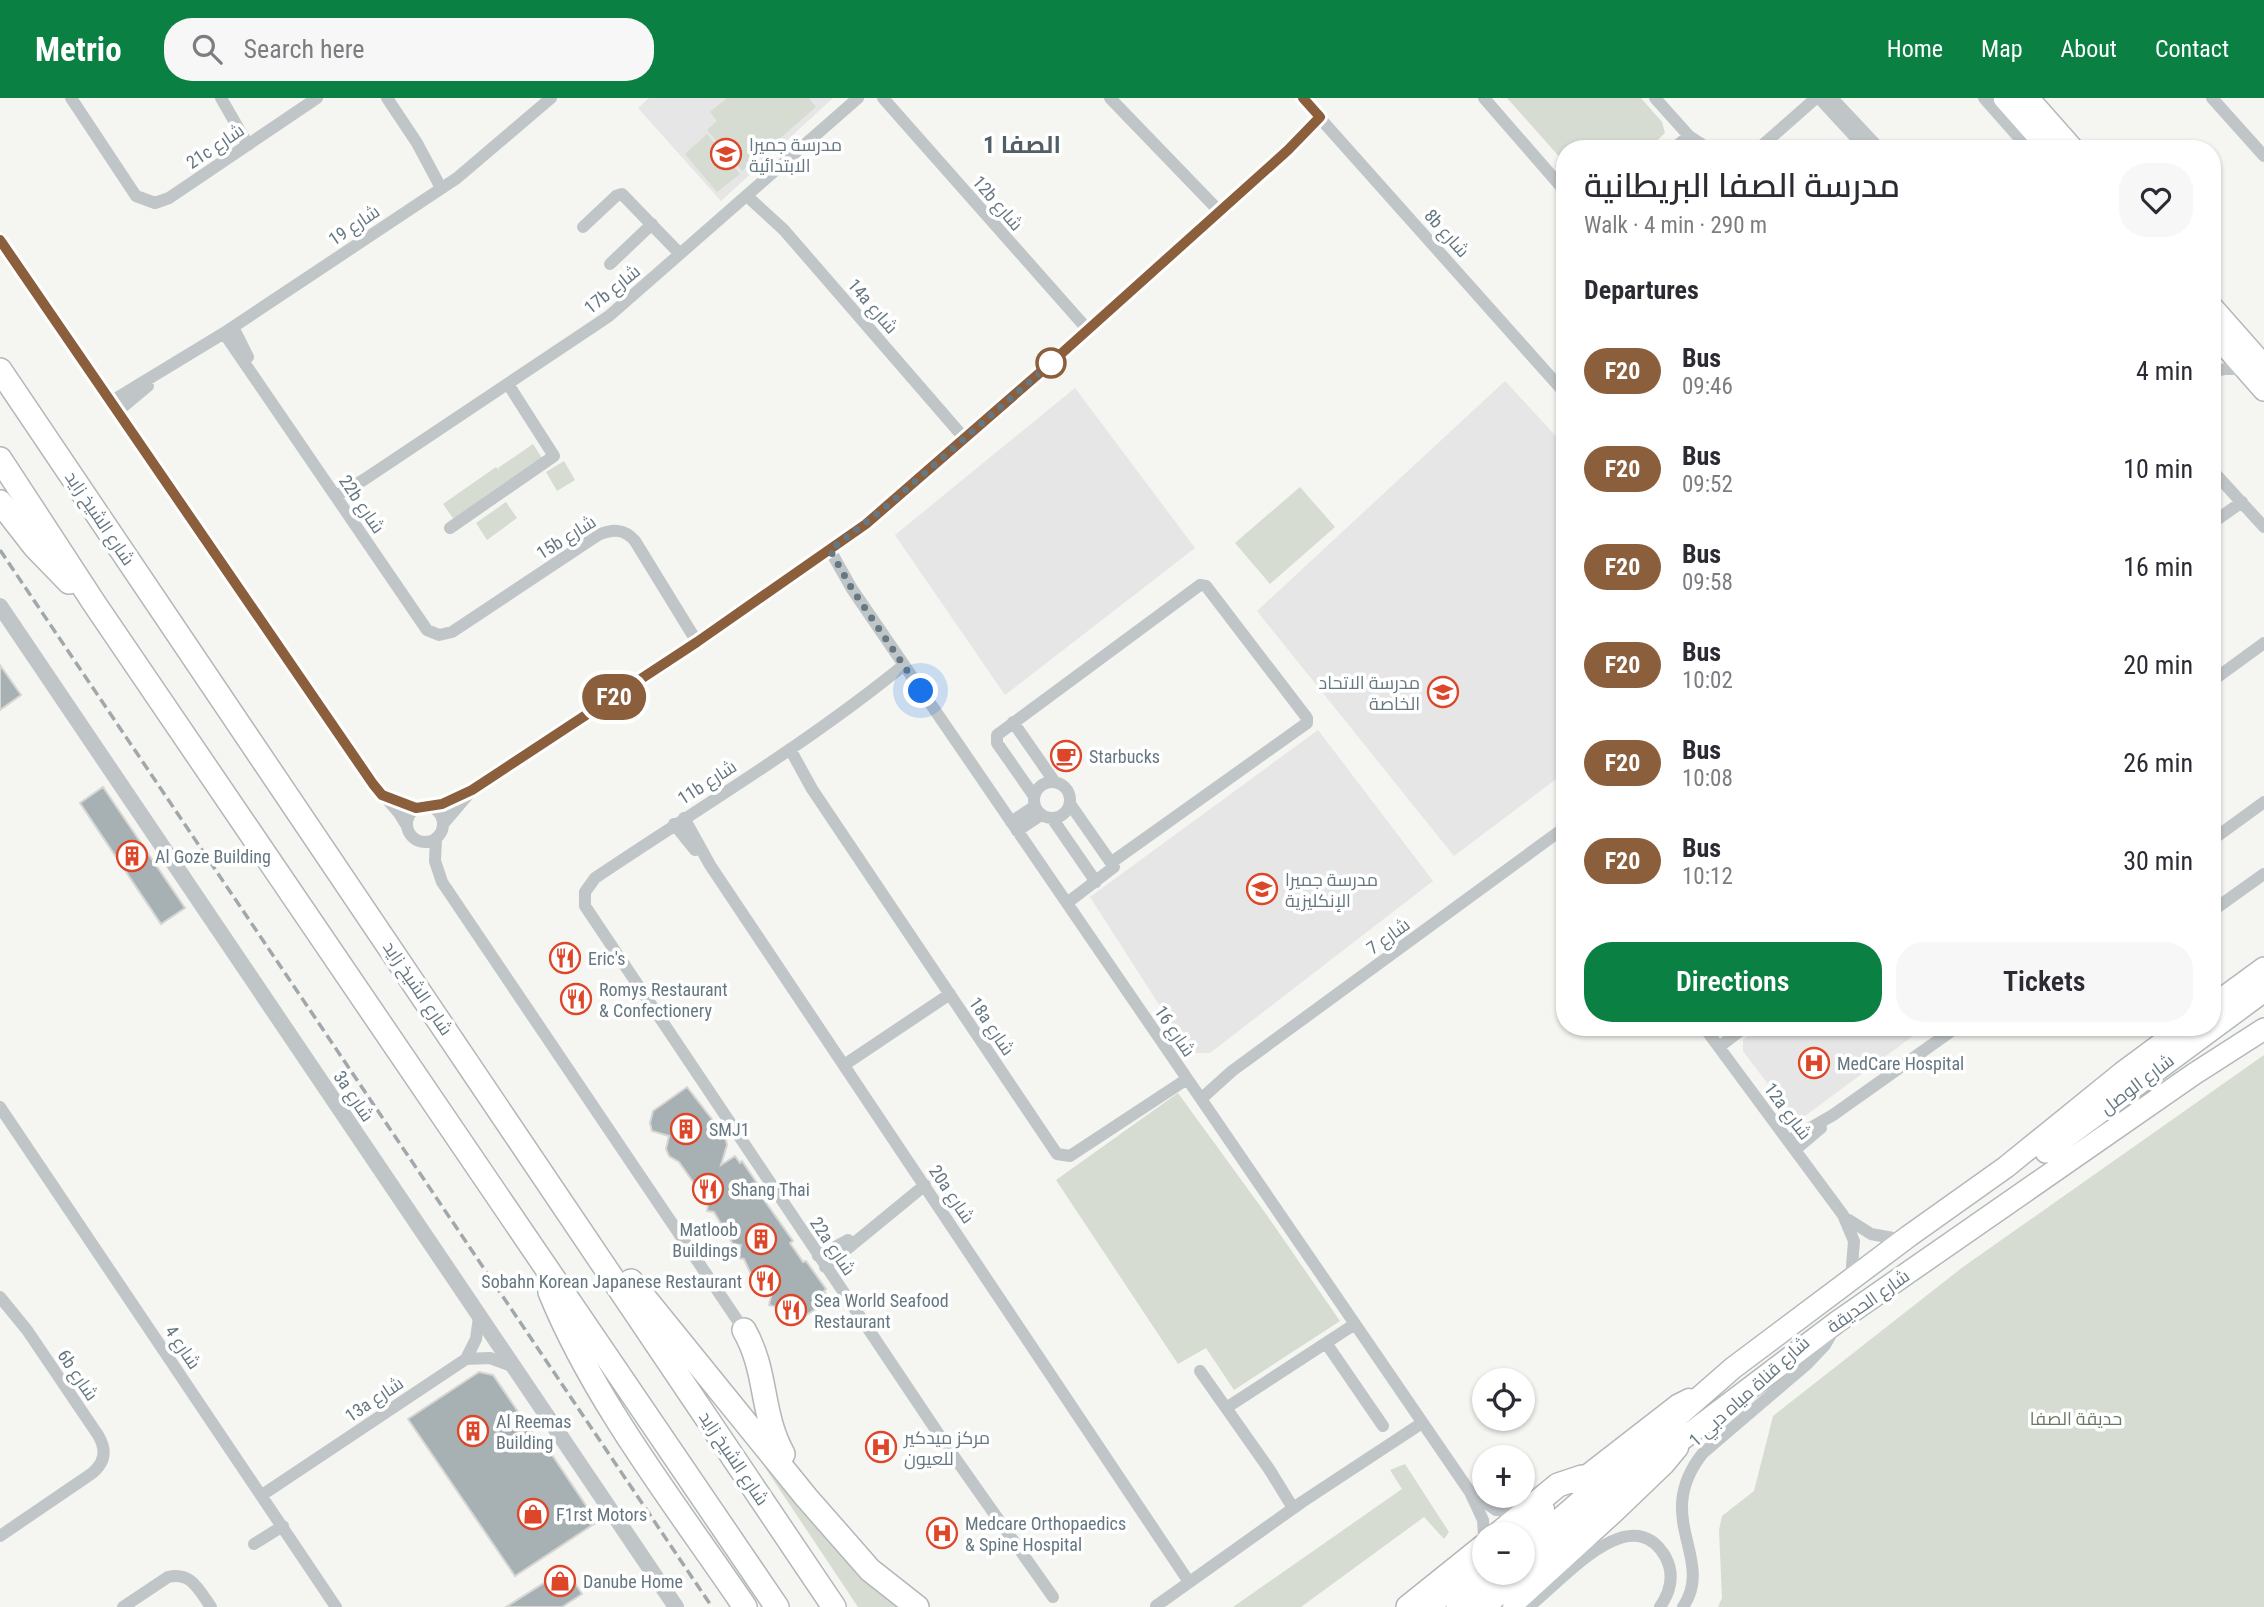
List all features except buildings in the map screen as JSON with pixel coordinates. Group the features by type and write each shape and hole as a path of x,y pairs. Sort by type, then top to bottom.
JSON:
{"highway":[{"name":"شارع الشيخ زايد","path":"0,370 834,1607"},
{"path":"0,459 94,603 777,1607"},
{"path":"0,502 35,547 94,603"},
{"path":"573,1217 654,1309 806,1497 870,1570 917,1607"},
{"path":"532,1247 564,1323 590,1372 662,1486 745,1607"},
{"path":"744,1330 759,1363 771,1432 806,1497"},
{"path":"1513,1522 1558,1485 1582,1477"},
{"path":"1408,1607 1472,1555"},
{"path":"726,1579 734,1607"}],"main road":[{"path":"2004,98 2041,140"},
{"path":"2028,98 2065,140"},
{"path":"2221,320 2255,367 2264,390"},
{"path":"2221,339 2255,367"},
{"path":"2221,998 2264,968"},
{"name":"شارع الوصل","path":"2221,1023 2264,991"},
{"name":"شارع الحديقة","path":"1484,1607 1621,1487 1688,1435 1837,1322 2194,1074 2209,1054 2264,1013"},
{"path":"2194,1074 2264,1029"},
{"name":"شارع الحديقة","path":"1535,1541 1699,1397 1770,1339 2006,1167 2172,1036"},
{"name":"شارع الوصل","path":"2006,1167 2032,1162 2203,1036"},
{"path":"1531,1522 1582,1477 1677,1404 1699,1397"},
{"path":"1512,1607 1656,1474 1688,1435"},
{"path":"1431,1607 1472,1560"},
{"path":"1457,1607 1483,1585"}],"street":[{"name":"21c شارع","path":"71,98 136,196 148,203 163,202 317,98"},
{"path":"387,98 446,185"},
{"name":"شارع 19","path":"115,406 166,369 446,185 551,98"},
{"name":"17b شارع","path":"338,499 609,316 858,98"},
{"name":"12b شارع","path":"883,98 1088,330"},
{"path":"1111,98 1216,215"},
{"name":"8b شارع","path":"1303,98 1556,383"},
{"path":"1484,98 1556,181"},
{"path":"1655,98 1688,140"},
{"path":"1768,140 1817,98 1857,140"},
{"path":"1832,98 1872,140"},
{"path":"1984,98 2021,140"},
{"path":"2212,98 2264,156"},
{"path":"222,100 253,141"},
{"path":"382,795 416,808 431,807 472,790 701,639 866,524 969,436 1323,121"},
{"name":"14a شارع","path":"751,192 937,404 969,436"},
{"path":"583,227 620,194 680,254"},
{"path":"610,264 652,224"},
{"path":"0,240 382,795 399,813 418,841 436,838"},
{"name":"22b شارع","path":"229,330 254,374 423,626 433,634 452,632"},
{"path":"2221,370 2255,367"},
{"path":"450,528 554,456 508,384"},
{"path":"2221,480 2264,527"},
{"path":"2221,517 2242,502"},
{"name":"15b شارع","path":"452,632 611,530 630,536 701,639"},
{"name":"شارع 16","path":"825,553 1470,1492 1483,1522"},
{"path":"1096,882 1040,809 996,740 999,732 1202,584 1208,587 1307,718 1306,724 1112,862"},
{"name":"3a شارع","path":"0,607 676,1607"},
{"path":"2221,674 2264,643"},
{"name":"11b شارع","path":"588,912 585,892 595,878 906,669"},
{"path":"1013,722 1054,781 1067,789 1070,804 1112,862 1113,869 1067,903"},
{"name":"18a شارع","path":"785,752 1061,1156 1070,1156 1194,1089"},
{"path":"1040,809 1043,783 1054,781"},
{"path":"472,790 443,824 436,838 435,861 442,882 744,1330"},
{"path":"2221,833 2264,802"},
{"path":"1040,809 1062,816 1070,804"},
{"path":"431,807 440,814 443,824"},
{"path":"407,826 410,813 416,808"},
{"path":"1014,826 1040,809"},
{"name":"20a شارع","path":"679,821 1165,1543 1193,1579"},
{"name":"شارع 7","path":"1194,1089 1232,1071 1556,840"},
{"path":"2221,905 2264,874"},
{"name":"22a شارع","path":"588,912 822,1262 1053,1597"},
{"path":"844,1065 950,994"},
{"name":"12a شارع","path":"1710,1036 1843,1215 1854,1241 1852,1279"},
{"path":"1716,1044 1724,1036"},
{"path":"1716,1044 1730,1036"},
{"path":"1792,1145 1944,1036"},
{"name":"شارع 4","path":"0,1107 336,1607"},
{"path":"822,1262 928,1190"},
{"name":"12a شارع","path":"1843,1215 1865,1232 1904,1240"},
{"name":"6b شارع","path":"0,1300 27,1330 103,1443 103,1460 91,1474 2,1529"},
{"path":"479,1317 476,1339 466,1359 490,1358 512,1366"},
{"name":"شارع قناة مياه دبي 1","path":"1683,1607 1692,1589 1694,1574 1681,1512 1682,1496 1692,1467 1703,1453 1813,1359 1830,1337 1837,1322"},
{"path":"1226,1408 1355,1324"},
{"path":"1326,1343 1383,1426"},
{"name":"13a شارع","path":"262,1495 466,1359"},
{"path":"1200,1371 1269,1469 1298,1505"},
{"path":"1156,1606 1298,1505 1422,1423"},
{"name":"شارع 16","path":"1470,1492 1496,1510 1527,1510"},
{"path":"254,1544 283,1526"},
{"path":"1528,1607 1601,1546 1620,1537 1630,1536 1653,1543 1668,1562 1671,1586 1660,1607"},
{"path":"123,1607 175,1575 190,1579 211,1607"}],"shaded area":[{"name":"مدرسة جميرا الابتدائية","path":"649,98 833,98 721,201 638,108"},
{"name":"مدرسة الاتحاد الخاصة","path":"1505,381 1556,436 1556,779 1454,856 1257,611"},
{"path":"1075,388 1195,548 1005,695 895,535"},
{"name":"مدرسة جميرا الإنكليزية","path":"1318,730 1433,881 1210,1053 1190,1053 1090,897"},
{"name":"MedCare Hospital","path":"1748,1036 1913,1036 1805,1116 1791,1115 1743,1051 1743,1040"}],"green space":[{"path":"727,98 809,98 816,107 742,171 707,130 717,121 710,112"},
{"path":"1507,98 1641,98 1662,122 1665,133 1658,140 1556,140 1556,153"},
{"path":"707,134 740,174 717,192 685,154"},
{"path":"533,444 544,461 455,521 443,504 496,467 500,471 498,468"},
{"path":"564,461 575,480 557,491 546,472"},
{"path":"1300,487 1335,527 1270,584 1235,543"},
{"path":"506,502 517,518 487,540 476,523"},
{"name":"حديقة الصفا","path":"2264,1055 2264,1607 1718,1607 1722,1598 1719,1530 1722,1516 1754,1491 1773,1416 1963,1267"},
{"path":"1178,1093 1340,1321 1234,1390 1206,1348 1178,1364 1056,1180"},
{"path":"746,1439 853,1569 903,1607 858,1607"},
{"path":"1405,1464 1449,1532 1444,1539 1424,1517 1301,1607 1233,1607 1402,1489 1390,1470"}],"railway":[{"path":"0,550 712,1607"}],"bus line":[{"name":"F20","path":"0,240 373,784 382,795 416,808 431,807 472,790 697,642 866,524 972,433 1288,150 1320,117 1303,98"}],"place":[{"name":"مدرسة جميرا الابتدائية","path":"726,154"},
{"name":"مدرسة الاتحاد الخاصة","path":"1443,692"},
{"name":"Starbucks","path":"1066,756"},
{"name":"Al Goze Building","path":"132,856"},
{"name":"مدرسة جميرا الإنكليزية","path":"1262,889"},
{"name":"Eric's","path":"565,958"},
{"name":"Romys Restaurant & Confectionery","path":"576,999"},
{"name":"MedCare Hospital","path":"1814,1063"},
{"name":"SMJ1","path":"686,1129"},
{"name":"Shang Thai","path":"708,1189"},
{"name":"Matloob Buildings","path":"761,1239"},
{"name":"Sobahn Korean Japanese Restaurant","path":"765,1281"},
{"name":"Sea World Seafood Restaurant","path":"791,1310"},
{"name":"Al Reemas Building","path":"473,1431"},
{"name":"مركز ميدكير للعيون","path":"881,1447"},
{"name":"F1rst Motors","path":"533,1514"},
{"name":"Medcare Orthopaedics & Spine Hospital","path":"942,1533"},
{"name":"Danube Home","path":"560,1581"}],"district":[{"name":"الصفا 1","path":"1022,145"}],"route":[{"path":"921,691 852,589 830,550 866,524 1051,363"}]}
